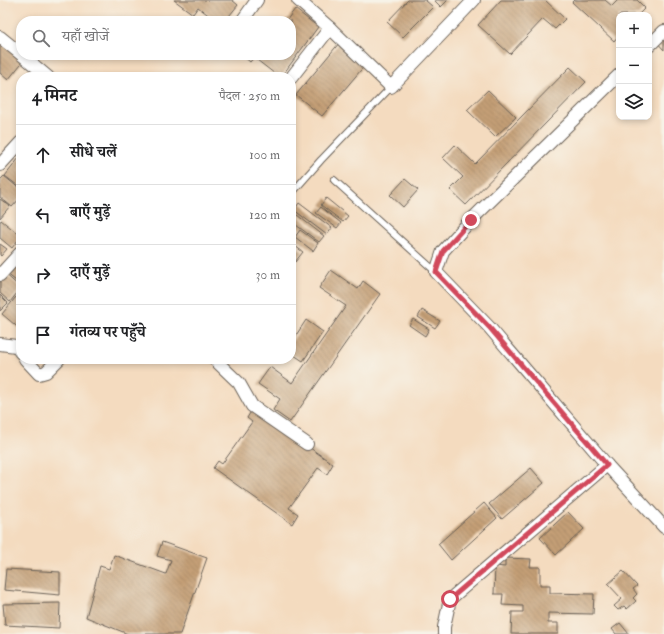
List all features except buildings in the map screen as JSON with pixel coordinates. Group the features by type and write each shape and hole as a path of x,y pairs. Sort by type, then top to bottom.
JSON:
{"street":[{"path":"246,16 257,0"},
{"path":"298,0 391,86 474,0"},
{"path":"296,72 330,28"},
{"path":"652,43 664,31"},
{"path":"0,37 16,50"},
{"path":"28,60 42,72"},
{"path":"616,78 471,220 443,251 436,272 489,327 607,465 664,527"},
{"path":"0,165 16,147"},
{"path":"0,275 16,257"},
{"path":"0,344 16,346"},
{"path":"30,364 39,374 46,372 54,364"},
{"path":"219,364 239,383 252,406 307,444"},
{"path":"444,634 450,599 607,465"}],"lane":[{"path":"296,188 391,86"},
{"path":"334,180 436,272"}],"route":[{"path":"450,599 607,465 489,327 436,272 443,251 471,220"}]}
